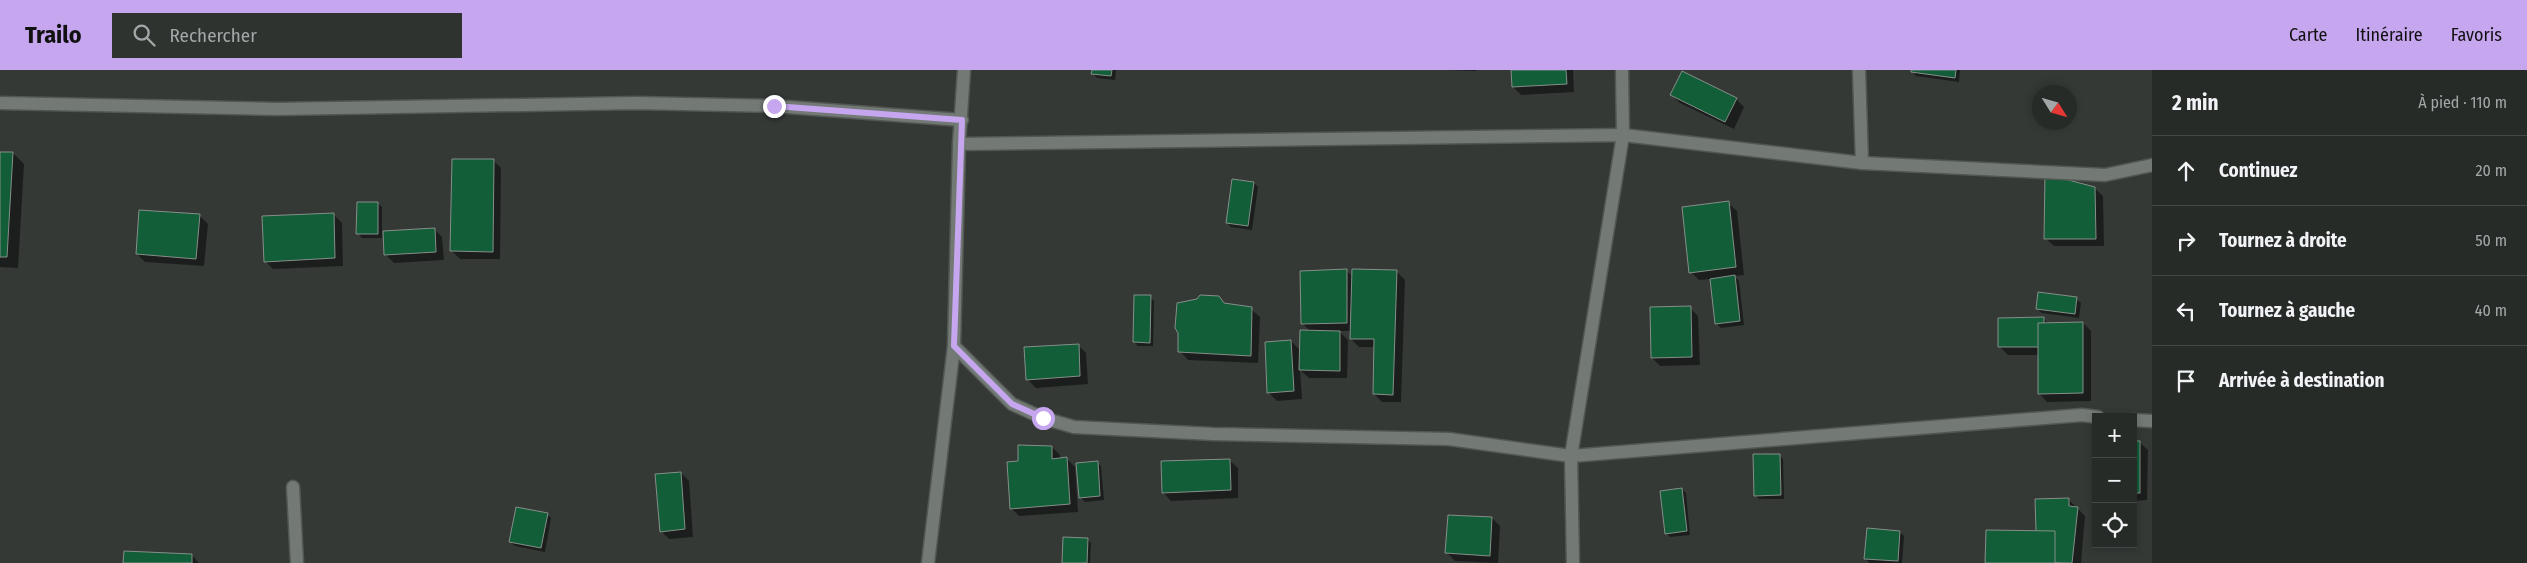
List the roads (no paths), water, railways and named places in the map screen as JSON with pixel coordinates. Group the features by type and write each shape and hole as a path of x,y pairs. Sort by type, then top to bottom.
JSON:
{"street":[{"path":"928,563 954,346 959,144 964,70"},
{"path":"1573,563 1571,456 1623,135 1622,70"},
{"path":"1859,70 1862,163"},
{"path":"0,102 278,109 646,103 774,106 962,120"},
{"path":"959,144 1623,135 1862,163 2105,175 2152,165"},
{"path":"954,346 1012,404 1043,418 1074,427 1213,434 1449,440 1571,456 2082,415 2092,416"},
{"path":"2137,420 2152,421"},
{"path":"293,487 297,563"}]}
